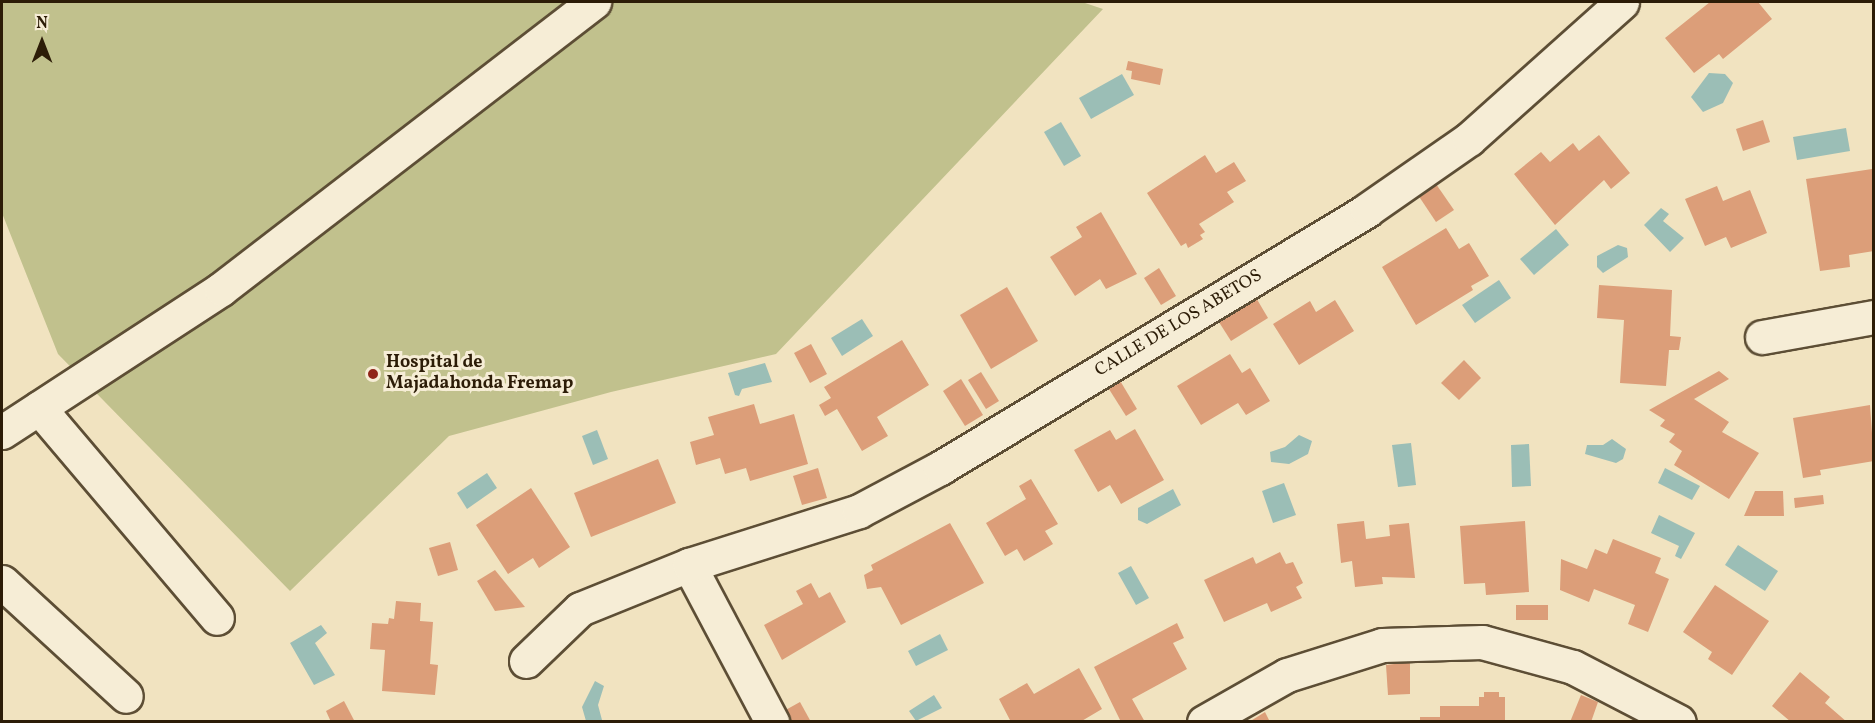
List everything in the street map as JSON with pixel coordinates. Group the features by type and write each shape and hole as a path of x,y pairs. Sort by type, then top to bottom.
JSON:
{"street":[{"path":"2,432 221,289 594,2"},
{"name":"CALLE DE LOS ABETOS","path":"526,661 580,609 689,565 859,511 940,468 1367,210 1469,139 1622,2"},
{"path":"1762,337 1874,317"},
{"path":"39,408 217,618"},
{"path":"689,565 772,722"},
{"path":"2,582 126,696"},
{"path":"1204,722 1287,675 1382,645 1482,642 1574,667 1679,722"}],"green space":[{"name":"Hospital de Majadahonda Fremap","path":"2,2 1082,2 1103,9 776,354 611,392 449,436 290,591 58,354 2,213"}],"water":[{"path":"1709,73 1725,74 1733,83 1723,103 1703,112 1691,97"},
{"path":"1122,74 1134,95 1091,119 1079,98"},
{"path":"1061,122 1081,156 1064,166 1044,132"},
{"path":"1846,128 1850,151 1797,160 1793,137"},
{"path":"1661,208 1669,214 1663,221 1684,238 1670,252 1644,225"},
{"path":"1556,229 1569,245 1534,275 1520,259"},
{"path":"1618,245 1627,248 1628,257 1603,273 1597,267 1597,256"},
{"path":"1499,280 1511,298 1475,323 1462,305"},
{"path":"862,319 873,336 842,356 831,338"},
{"path":"765,363 772,382 742,389 739,396 735,395 728,373"},
{"path":"597,430 608,459 593,465 582,436"},
{"path":"1299,435 1312,441 1308,454 1289,464 1271,462 1270,452 1285,447"},
{"path":"1612,439 1626,449 1623,459 1616,463 1585,454 1587,445 1603,445"},
{"path":"1411,443 1416,485 1398,487 1392,445"},
{"path":"1529,444 1531,486 1512,487 1511,445"},
{"path":"1665,468 1700,486 1692,500 1658,483"},
{"path":"487,473 497,488 467,509 457,493"},
{"path":"1284,483 1296,515 1273,523 1262,491"},
{"path":"1173,489 1181,505 1147,524 1138,520 1138,508"},
{"path":"1659,515 1695,533 1681,559 1675,556 1679,546 1651,533"},
{"path":"1738,545 1778,571 1765,591 1725,565"},
{"path":"1131,566 1149,598 1136,605 1118,573"},
{"path":"321,625 327,633 315,643 335,675 314,685 290,643"},
{"path":"940,634 948,650 916,666 908,651"},
{"path":"595,681 604,686 598,705 602,720 586,721 582,707"},
{"path":"934,695 942,708 916,721 909,711"}],"building":[{"path":"1710,2 1758,2 1772,19 1723,59 1719,54 1694,73 1665,38"},
{"path":"1128,61 1163,69 1160,85 1131,79 1132,71 1126,70"},
{"path":"1763,120 1770,142 1743,151 1736,129"},
{"path":"1599,135 1630,173 1611,189 1604,180 1555,225 1514,174 1541,152 1550,162 1573,143 1579,151"},
{"path":"1205,155 1216,173 1234,162 1246,181 1227,192 1234,202 1199,224 1205,232 1200,235 1203,239 1188,248 1186,243 1181,246 1147,193"},
{"path":"1872,169 1874,251 1849,255 1850,267 1820,271 1806,179"},
{"path":"1436,184 1454,210 1436,222 1418,195"},
{"path":"1717,186 1723,201 1750,190 1767,233 1731,248 1726,237 1705,246 1685,199"},
{"path":"1101,212 1137,274 1106,289 1100,279 1075,296 1050,257 1082,237 1076,227"},
{"path":"1446,228 1459,249 1469,243 1489,276 1471,286 1473,290 1416,325 1382,267"},
{"path":"1159,268 1176,296 1161,305 1144,278"},
{"path":"1599,285 1672,290 1670,336 1681,337 1679,350 1669,350 1666,386 1620,383 1624,320 1597,318"},
{"path":"1007,287 1038,341 991,369 960,315"},
{"path":"1255,296 1268,318 1231,341 1217,319"},
{"path":"1335,300 1354,331 1299,365 1273,324 1310,301 1316,312"},
{"path":"902,340 929,385 877,417 888,436 862,451 837,409 825,416 819,405 831,398 824,387"},
{"path":"811,344 827,374 810,383 794,353"},
{"path":"1230,354 1242,373 1250,368 1270,401 1246,415 1238,403 1201,425 1177,386"},
{"path":"1464,360 1481,378 1459,400 1441,383"},
{"path":"1719,371 1729,379 1694,399 1729,422 1722,432 1759,453 1729,499 1674,465 1682,451 1669,442 1675,434 1660,426 1665,420 1649,410"},
{"path":"981,372 999,401 986,409 968,380"},
{"path":"961,379 983,415 965,426 943,391"},
{"path":"1119,379 1137,409 1126,416 1107,386"},
{"path":"754,404 760,424 794,414 808,464 750,481 746,468 725,474 720,458 696,465 690,442 714,435 708,417"},
{"path":"1870,405 1874,461 1820,470 1821,475 1803,478 1793,418"},
{"path":"1135,429 1164,480 1121,504 1110,485 1098,492 1074,450 1110,430 1116,440"},
{"path":"658,459 676,503 591,537 574,493"},
{"path":"818,468 827,498 802,505 793,476"},
{"path":"1031,479 1058,524 1045,531 1053,544 1024,561 1017,549 1005,556 986,523 1026,499 1019,486"},
{"path":"531,488 570,547 539,568 533,558 508,574 476,525"},
{"path":"1755,491 1783,491 1784,516 1744,516"},
{"path":"1823,495 1824,504 1795,508 1794,498"},
{"path":"1364,521 1366,539 1390,536 1389,525 1409,523 1415,578 1382,577 1383,584 1355,587 1352,561 1341,563 1337,524"},
{"path":"1525,521 1529,592 1486,595 1485,583 1464,584 1460,526"},
{"path":"950,523 984,583 901,625 881,587 867,589 864,575 873,570 871,565"},
{"path":"1613,539 1661,558 1655,573 1669,579 1648,632 1628,624 1635,605 1594,589 1589,602 1560,590 1561,559 1587,569 1595,549 1607,554"},
{"path":"450,542 458,570 438,576 429,548"},
{"path":"1280,552 1286,564 1293,562 1303,583 1296,587 1302,598 1271,612 1267,603 1224,622 1204,580 1253,557 1256,564"},
{"path":"495,570 525,607 495,611 477,581"},
{"path":"811,583 819,598 830,592 846,622 782,660 764,625 803,604 796,591"},
{"path":"1715,585 1769,621 1732,675 1708,659 1712,652 1683,632"},
{"path":"396,601 421,603 420,621 433,622 430,664 438,665 435,695 382,691 385,650 370,649 372,623 388,624 389,618 394,619"},
{"path":"1516,605 1548,605 1548,620 1516,620"},
{"path":"1177,623 1184,638 1173,643 1187,669 1132,699 1145,722 1121,722 1094,667"},
{"path":"1410,662 1410,694 1388,695 1386,665"},
{"path":"1079,668 1102,709 1080,722 1011,722 999,699 1027,683 1034,694"},
{"path":"1800,672 1830,697 1825,703 1847,722 1791,722 1772,706"},
{"path":"1484,692 1499,692 1499,697 1505,697 1505,722 1420,722 1420,717 1440,717 1440,706 1479,706 1479,697 1484,697"},
{"path":"1581,695 1598,702 1591,722 1570,722"},
{"path":"344,701 355,722 331,722 326,711"},
{"path":"800,702 811,722 787,722 782,712"},
{"path":"1265,712 1270,722 1249,722"}],"place":[{"name":"Hospital de Majadahonda Fremap","path":"373,374"}]}
